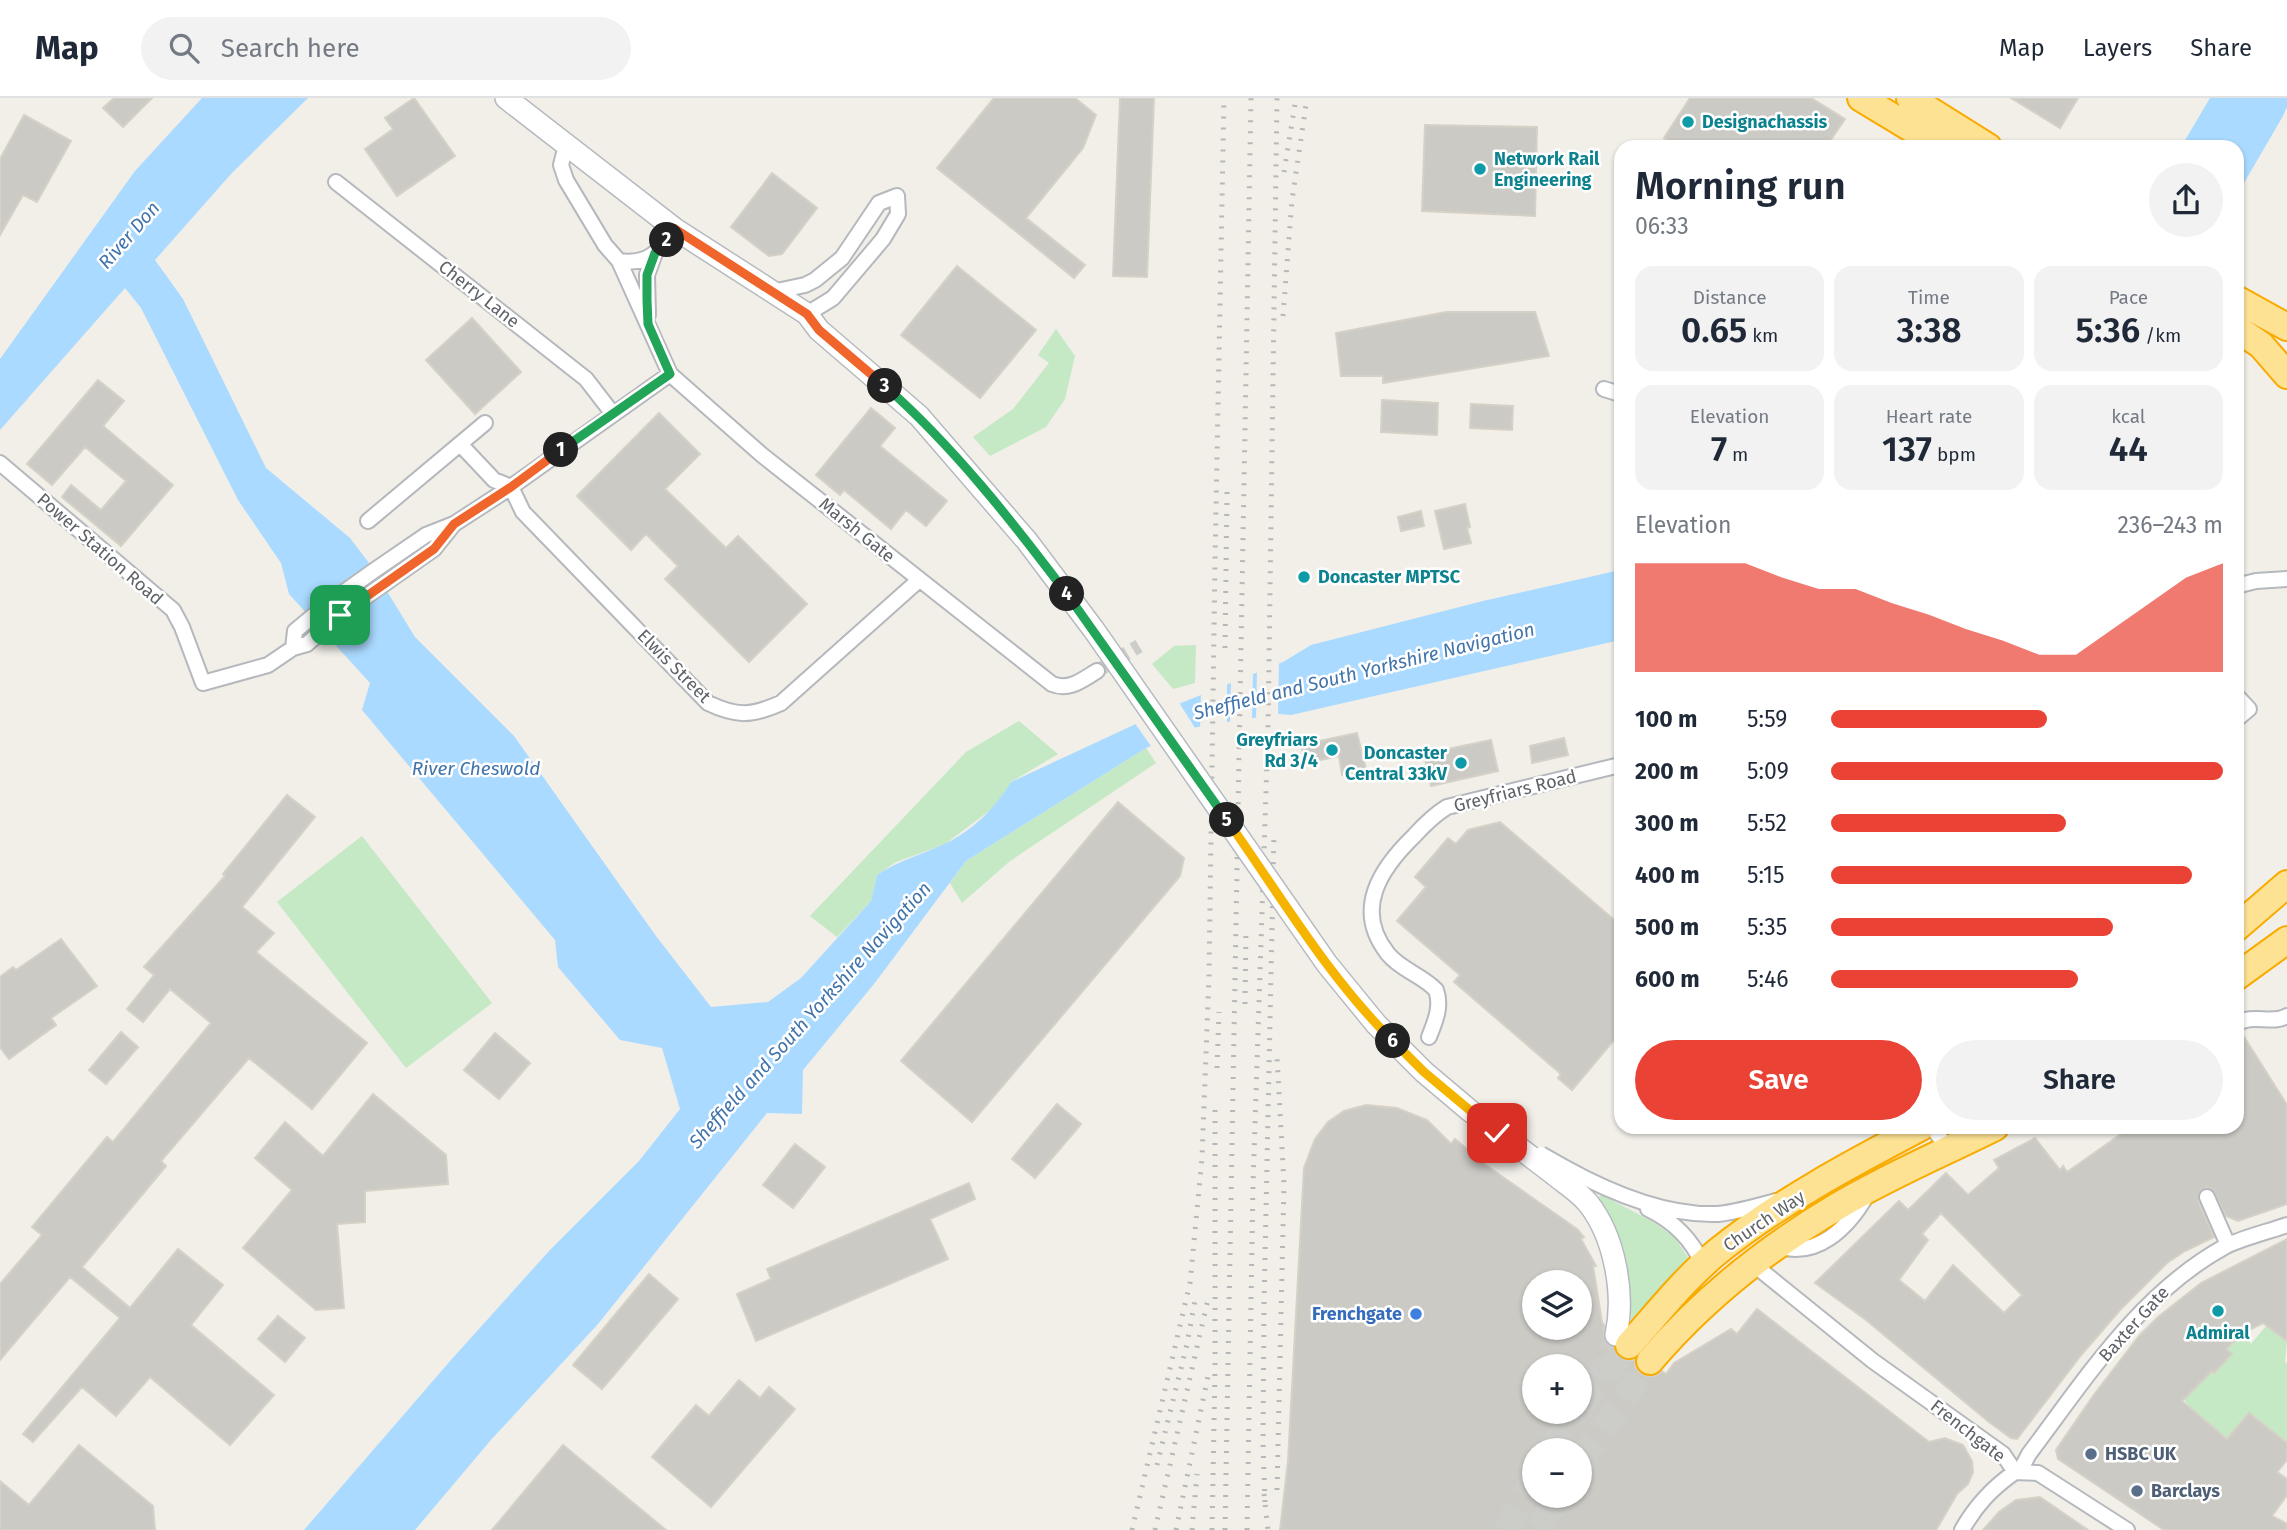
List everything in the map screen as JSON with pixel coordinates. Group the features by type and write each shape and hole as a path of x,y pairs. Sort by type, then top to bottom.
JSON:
{"highway":[{"path":"1861,98 1930,140"},
{"path":"1910,98 1977,140"},
{"path":"2249,326 2287,327"},
{"path":"2249,326 2260,345 2287,375"},
{"path":"2244,921 2287,884"},
{"path":"2244,972 2277,953 2287,940"},
{"path":"1829,1177 1877,1134"},
{"name":"Church Way","path":"1632,1347 1682,1285 1747,1230 1829,1177 1909,1134"},
{"name":"Church Way","path":"1632,1347 1712,1299 1777,1246 1839,1206 1981,1134"}],"street":[{"path":"506,98 675,229 807,314 819,330 922,413 1027,541 1094,630 1327,964 1376,1024 1424,1072 1469,1110 1559,1171 1619,1194 1678,1210 1718,1213 1768,1203 1829,1177"},
{"name":"Marsh Gate","path":"566,145 561,165 566,180 604,245 619,261 670,374 762,455 1052,684 1068,687 1097,671"},
{"name":"Cherry Lane","path":"336,182 586,379 613,414"},
{"path":"772,292 805,285 815,280 842,258 879,203 897,197 898,214 883,239 833,298 807,314"},
{"name":"Marsh Gate","path":"648,324 647,275 655,253 675,229"},
{"path":"851,245 858,240 883,239"},
{"path":"619,261 646,260 655,253"},
{"path":"454,524 434,549 300,646 295,631 330,602 426,535 454,524 511,487 670,374"},
{"path":"1604,389 1614,392"},
{"path":"368,521 485,424"},
{"name":"Elwis Street","path":"460,444 494,480 511,487 523,512 708,703 723,710 743,714 762,712 781,703 919,580"},
{"name":"Power Station Road","path":"0,463 173,610 203,683 268,665 300,646"},
{"path":"2244,584 2287,579"},
{"name":"Greyfriars Road","path":"1429,1037 1436,1019 1439,998 1430,984 1394,960 1379,941 1373,926 1372,904 1379,879 1403,847 1447,807 1614,766"},
{"path":"2244,1020 2280,1020 2287,1016"},
{"path":"1937,1134 1949,1150"},
{"path":"1559,1171 1587,1202 1605,1236 1615,1266 1632,1347"},
{"path":"1619,1194 1666,1218 1684,1234 1703,1265 1712,1299"},
{"path":"2207,1197 2228,1245"},
{"name":"Baxter Gate","path":"1962,1530 1974,1509 1995,1486 2017,1471 2120,1334 2168,1285 2228,1245 2287,1225"},
{"name":"Frenchgate","path":"1753,1264 1873,1361 2003,1454 2017,1471"},
{"path":"2017,1471 2038,1473 2127,1530"}],"green space":[{"path":"1056,329 1075,356 1065,399 1046,427 990,456 973,437 1013,409 1049,363 1038,355"},
{"path":"1196,645 1195,683 1173,689 1152,664 1174,646"},
{"path":"1019,721 1058,754 1011,782 997,805 945,844 896,862 877,875 871,901 837,937 810,916 966,752"},
{"path":"1146,748 1156,763 1010,861 962,903 950,883 966,861"},
{"path":"362,836 492,1003 406,1068 277,902"},
{"path":"1602,1195 1655,1223 1675,1238 1691,1262 1634,1325 1631,1322 1628,1273 1620,1242 1598,1197"},
{"path":"2266,1326 2287,1341 2287,1443 2249,1413 2227,1438 2189,1407 2184,1399 2211,1370 2215,1373 2232,1355 2222,1345 2243,1333 2251,1344"}],"water":[{"path":"202,98 308,98 231,174 155,260 183,299 266,468 350,538 372,567 415,637 514,736 656,936 711,1007 768,1002 801,978 871,901 877,875 953,840 990,810 1011,782 1181,703 1283,662 1311,645 1483,601 1614,571 1614,641 1291,715 1279,714 1197,727 1146,748 966,861 874,984 803,1070 802,1114 767,1113 598,1324 490,1441 415,1530 304,1530 549,1251 639,1161 680,1109 662,1048 620,1040 558,967 555,940 362,710 370,683 289,594 281,563 238,500 141,308 125,288 0,430 0,359 135,171"},
{"path":"2210,98 2287,98 2283,116 2244,183 2244,140 2185,140"}],"pier":[{"path":"1279,660 1278,718 1256,721 1257,669"},
{"path":"1253,670 1252,722 1230,726 1231,679"},
{"path":"1227,681 1227,726 1200,730 1201,692"},
{"path":"1178,701 1197,731 1153,749 1134,722"}],"building":[{"path":"114,98 152,98 123,127 103,108"},
{"path":"414,98 455,156 397,196 365,149 393,129 385,118"},
{"path":"994,98 1075,98 1096,115 1083,148 1026,218 1085,265 1074,278 937,168"},
{"path":"1120,98 1154,98 1147,277 1113,276"},
{"path":"1690,98 1811,98 1845,119 1831,140 1664,138"},
{"path":"2011,98 2078,98 2060,128"},
{"path":"24,115 71,141 37,202 23,195 0,235 0,159"},
{"name":"Network Rail Engineering","path":"1425,125 1537,127 1535,216 1422,211"},
{"path":"772,173 817,208 782,254 769,256 731,227"},
{"path":"957,266 1036,330 980,398 901,335"},
{"path":"1446,312 1535,312 1549,356 1383,383 1383,376 1341,376 1336,333"},
{"path":"472,318 521,372 475,414 426,360"},
{"path":"98,380 124,401 103,426 173,485 121,546 62,497 71,485 101,510 126,481 85,447 52,485 27,464"},
{"path":"1382,400 1438,403 1437,435 1381,432"},
{"path":"1471,404 1513,406 1512,430 1470,428"},
{"path":"871,408 895,428 880,446 947,501 926,526 906,510 891,529 844,490 840,495 816,475"},
{"path":"659,413 700,454 665,489 726,548 738,536 807,604 749,662 665,579 678,566 646,534 631,550 577,496"},
{"path":"1465,504 1471,543 1444,549 1435,511"},
{"path":"1421,511 1424,526 1401,531 1398,517"},
{"name":"Greyfriars Rd 3/4","path":"1357,733 1366,769 1342,775 1339,756 1306,763 1301,745"},
{"path":"1564,738 1568,755 1532,763 1530,746"},
{"name":"Doncaster Central 33kV","path":"1491,740 1498,771 1431,786 1424,754"},
{"path":"287,795 315,817 242,907 274,933 256,952 367,1043 312,1109 249,1058 161,1161 166,1166 82,1267 130,1308 178,1249 223,1285 191,1325 274,1395 230,1445 150,1377 116,1416 82,1387 33,1442 23,1434 120,1318 70,1277 0,1360 0,1284 42,1235 32,1227 107,1137 113,1142 211,1023 170,989 143,1022 127,1009 154,975 144,967 225,876 223,874"},
{"path":"1118,802 1184,858 1180,876 972,1122 901,1061"},
{"path":"1500,822 1614,920 1614,1040 1572,1090 1558,1078 1561,1074 1454,982 1460,975 1397,921 1426,887 1415,877 1448,838 1456,844 1468,830"},
{"path":"61,939 97,986 51,1018 56,1025 9,1059 0,1047 0,977 13,967 16,970"},
{"path":"121,1032 138,1047 106,1084 89,1070"},
{"path":"495,1033 530,1063 499,1099 464,1070"},
{"path":"2244,1037 2287,1105 2287,1204 2238,1221 2226,1216 2213,1190 2207,1187 2200,1191 2198,1201 2214,1237 2167,1263 2121,1309 2082,1354 2017,1439 2011,1438 1989,1422 1866,1320 1815,1283 1899,1201 1908,1210 1946,1173 1968,1195 1999,1168 1994,1160 2035,1138 2060,1170 2063,1166 2067,1172 2121,1134 2244,1134","holes":["1941,1213 2022,1295 2004,1313 1953,1265 1925,1301 1899,1280 1928,1240 1922,1234"]},
{"path":"373,1094 446,1155 448,1184 365,1191 365,1222 337,1224 344,1308 316,1310 243,1248 292,1190 255,1158 285,1122 323,1156"},
{"path":"1057,1104 1081,1124 1035,1178 1012,1159"},
{"name":"Frenchgate","path":"1366,1105 1397,1108 1427,1120 1451,1144 1455,1139 1467,1152 1577,1229 1584,1237 1581,1239 1596,1266 1593,1266 1604,1325 1604,1340 1614,1348 1619,1357 1635,1360 1635,1367 1640,1373 1656,1376 1662,1371 1666,1374 1674,1363 1731,1329 1737,1334 1757,1309 1929,1442 1945,1438 1963,1445 1972,1461 1973,1472 1968,1484 1957,1494 1936,1530 1280,1530 1288,1461 1304,1168 1315,1139 1328,1122 1344,1111"},
{"path":"795,1144 825,1167 793,1208 763,1185"},
{"path":"969,1183 975,1199 930,1219 948,1259 756,1341 737,1294 771,1279 767,1269"},
{"path":"2287,1239 2287,1341 2263,1323 2243,1333 2226,1349 2232,1354 2182,1401 2227,1439 2249,1413 2287,1443 2287,1460 2277,1472 2287,1479 2287,1495 2272,1516 2287,1524 2287,1530 2164,1530 2058,1459 2056,1450 2093,1396 2139,1336 2158,1317 2201,1283"},
{"path":"649,1274 678,1299 602,1389 573,1365"},
{"path":"278,1316 305,1338 285,1362 258,1339"},
{"path":"739,1380 760,1398 769,1387 795,1409 711,1507 652,1457 696,1405 709,1416"},
{"path":"79,1445 153,1506 155,1530 0,1530 0,1481 29,1505"},
{"path":"563,1445 666,1530 492,1530"},
{"path":"2040,1497 2088,1530 1983,1530 1999,1512 2016,1500"}],"tunnel":[{"path":"1097,671 1139,646"},
{"path":"1592,1385 1606,1362 1616,1335"},
{"path":"1592,1391 1629,1345"},
{"path":"1592,1445 1650,1361"},
{"path":"1558,1438 1567,1424"},
{"path":"1505,1530 1522,1499"},
{"path":"1539,1530 1551,1508"}],"railway":[{"path":"1132,1530 1190,1283 1202,1158 1209,976 1224,98"},
{"path":"1225,1530 1251,98"},
{"path":"1247,1530 1253,1185 1268,731 1277,98"},
{"path":"1284,172 1296,98"},
{"path":"1283,316 1292,200 1307,98"},
{"path":"1225,648 1227,491"},
{"path":"1265,1502 1264,1305 1274,834"},
{"path":"1245,1004 1246,927"},
{"path":"1217,1068 1219,1012"},
{"path":"1277,1057 1284,1184 1277,1490"},
{"path":"1212,1530 1215,1110"},
{"path":"1157,1465 1187,1344 1196,1295"},
{"path":"1155,1530 1209,1295"},
{"path":"1176,1530 1208,1376"},
{"path":"1192,1530 1197,1474"},
{"path":"1264,1494 1268,1530"}],"place":[{"name":"Designachassis","path":"1688,122"},
{"name":"Network Rail Engineering","path":"1480,169"},
{"name":"Doncaster MPTSC","path":"1304,577"},
{"name":"Greyfriars Rd 3/4","path":"1332,750"},
{"name":"Doncaster Central 33kV","path":"1461,763"},
{"name":"Admiral","path":"2218,1311"},
{"name":"Frenchgate","path":"1416,1314"},
{"name":"HSBC UK","path":"2091,1454"},
{"name":"Barclays","path":"2137,1491"}],"route":[{"path":"340,615 434,549 454,524 511,487 670,374 648,324 647,275 655,253 675,229 807,314 819,330 919,416 942,441 1027,541 1094,630 1327,964 1376,1024 1424,1072 1497,1133"}],"water label":[{"name":"River Don","path":"129,235"},
{"name":"Sheffield and South Yorkshire Navigation","path":"1364,671"},
{"name":"River Cheswold","path":"476,768"},
{"name":"Sheffield and South Yorkshire Navigation","path":"810,1015"}]}
